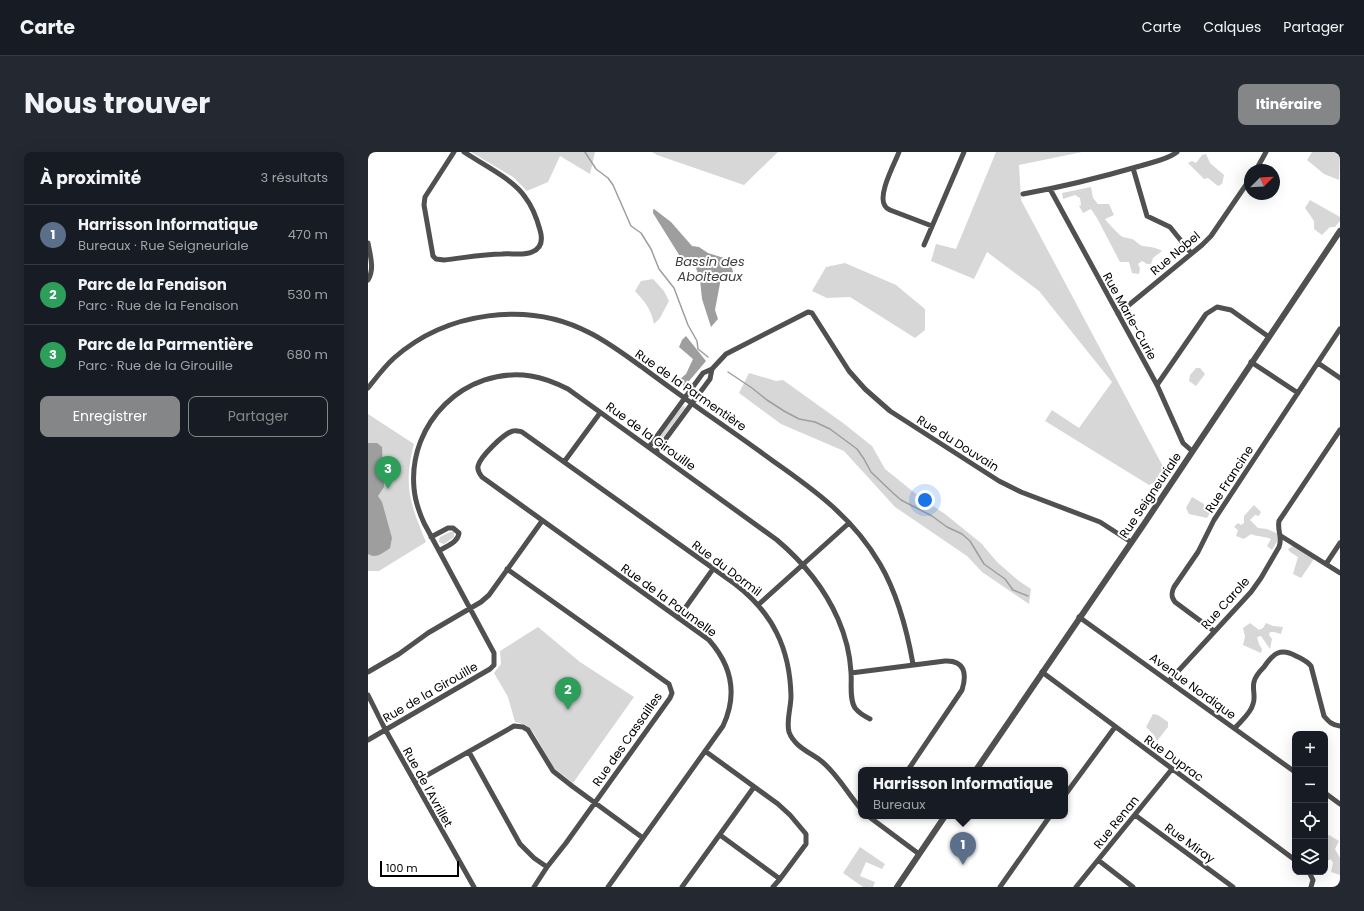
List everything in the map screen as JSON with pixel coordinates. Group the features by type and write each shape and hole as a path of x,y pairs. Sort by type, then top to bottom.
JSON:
{"street":[{"path":"454,152 425,197 424,206 433,256 436,259 444,260 502,254 530,253 540,247 542,237 539,226 531,206 525,196 506,179 464,152"},
{"path":"899,152 884,190 883,201 885,206 890,210 932,226"},
{"path":"924,245 964,152"},
{"path":"1023,194 1050,189 1133,168 1168,158 1177,152"},
{"path":"1259,164 1266,152"},
{"path":"1133,168 1147,216 1170,226 1191,253"},
{"name":"Rue Nobel","path":"1118,314 1210,236 1244,188"},
{"name":"Rue Marie-Curie","path":"1050,189 1157,385 1183,443 1192,451"},
{"name":"Rue Seigneuriale","path":"978,767 1269,337 1338,240 1340,231"},
{"path":"368,243 372,269 368,280"},
{"path":"1157,385 1206,314 1217,306 1231,310 1269,337"},
{"name":"Rue du Douvain","path":"712,370 726,354 808,312 812,313 849,371 865,389 890,411 999,481 1021,492 1100,522 1131,542"},
{"name":"Rue de la Parmentière","path":"368,388 395,358 415,343 444,328 468,320 496,314 522,314 542,316 566,322 589,332 609,344 684,397 813,489 833,506 871,549 881,566 902,614 913,664"},
{"name":"Rue Francine","path":"1214,631 1179,606 1172,598 1174,587 1198,552 1214,520 1340,329"},
{"path":"1252,362 1298,393"},
{"path":"1318,363 1340,378"},
{"path":"649,447 684,397 703,373 712,370"},
{"path":"656,452 710,379 712,370"},
{"name":"Rue de la Girouille","path":"368,740 490,669 494,665 494,653 424,523 417,505 413,474 415,458 425,430 433,416 451,398 475,383 514,374 551,381 568,389 777,540 793,554 803,564 823,591 838,620 848,650 853,703 860,714 870,719"},
{"path":"564,462 600,413"},
{"name":"Rue de la Paumelle","path":"564,462 522,432 516,430 511,431 491,448 478,466 482,477 709,640 724,660 728,671 732,698 729,713 723,726 608,887"},
{"name":"Rue Carole","path":"1169,681 1251,592 1261,578 1279,547 1281,536 1278,526 1279,521 1340,430"},
{"name":"Rue du Dormil","path":"564,462 713,569 748,595 758,605 778,634 788,662 791,679 791,701 788,722 789,731 793,740 829,768 858,805"},
{"path":"368,672 399,654 428,633 471,610 481,602 488,595 542,521"},
{"path":"758,605 849,523"},
{"path":"431,537 448,528 453,528 459,533 459,538 439,551"},
{"path":"1281,536 1340,573"},
{"path":"1326,564 1340,543"},
{"name":"Rue des Cassailles","path":"507,569 668,684 672,693 670,698 534,887"},
{"path":"678,618 713,569"},
{"name":"Avenue Nordique","path":"1079,617 1292,770"},
{"path":"1235,728 1250,711 1253,705 1254,683 1256,676 1270,658 1283,651 1289,652 1307,662 1311,666 1324,716 1329,723 1335,726 1340,726"},
{"path":"851,673 954,660 963,668 965,675 962,690 910,767"},
{"name":"Rue Duprac","path":"1042,672 1292,858"},
{"name":"Rue de l'Avrillet","path":"368,695 385,729 474,887"},
{"path":"415,782 514,726 523,727 528,730 553,771 643,838"},
{"path":"1068,791 1115,727"},
{"path":"705,751 778,804 790,815 806,834 806,844 780,879 772,887"},
{"path":"469,752 520,844 534,858 547,867"},
{"name":"Rue Renan","path":"1076,887 1172,769"},
{"path":"682,887 754,787"},
{"path":"1328,795 1340,804"},
{"name":"Rue Miray","path":"1135,815 1233,887"},
{"path":"871,819 919,854"},
{"path":"897,887 943,819"},
{"path":"1000,887 1048,819"},
{"path":"720,835 780,879"},
{"path":"1098,860 1133,887"},
{"path":"1310,875 1313,880 1311,887"}],"shaded area":[{"path":"471,152 595,152 590,174 560,156 548,182 527,191 513,177"},
{"path":"652,152 778,152 744,185"},
{"path":"996,152 1082,152 1019,165 1021,200 1168,476 1149,485 1045,421 1052,410 1079,428 1112,382 1039,291 987,252 974,279 931,261 936,244 956,249"},
{"path":"1312,152 1340,152 1339,180 1324,174 1307,160"},
{"path":"1206,154 1210,163 1224,175 1222,184 1218,186 1208,178 1204,179 1188,163 1192,161 1196,163 1202,155"},
{"path":"1091,187 1093,198 1098,204 1109,204 1114,215 1105,219 1119,234 1142,245 1162,251 1153,258 1151,264 1147,264 1142,261 1138,264 1140,268 1139,274 1132,273 1129,262 1120,262 1091,209 1083,213 1079,206 1081,205 1080,198 1075,195 1063,199 1062,193"},
{"path":"1310,200 1340,217 1340,221 1335,227 1330,227 1322,235 1314,229 1314,221 1305,208"},
{"path":"845,263 896,285 925,309 925,330 915,338 850,297 827,298 812,291 826,267"},
{"path":"653,279 664,291 669,301 660,318 654,324 647,306 635,291 641,281"},
{"path":"1196,368 1200,368 1205,374 1196,386 1189,381 1190,375"},
{"path":"749,373 776,381 783,380 843,423 872,446 885,469 981,543 997,562 1031,589 1029,604 982,572 967,556 895,507 844,451 781,424 739,393"},
{"path":"683,406 685,408 665,435 656,443 676,414"},
{"path":"368,414 414,444 409,472 410,494 412,505 426,542 379,571 368,571"},
{"path":"1192,497 1204,504 1204,508 1210,513 1207,518 1189,514 1186,508"},
{"path":"1254,505 1261,512 1259,516 1255,515 1250,520 1258,528 1267,529 1281,535 1272,550 1267,546 1271,539 1269,538 1251,534 1244,539 1236,536 1238,530 1234,527 1238,523 1241,525 1244,523 1244,516"},
{"path":"450,532 454,532 454,537 444,544 439,542 440,537"},
{"path":"1293,546 1314,559 1301,578 1293,574 1298,557 1288,549"},
{"path":"1250,623 1259,630 1263,628 1266,623 1273,626 1283,627 1281,634 1270,632 1269,635 1272,639 1270,649 1261,636 1257,637 1262,649 1261,653 1243,645 1245,637 1243,628"},
{"path":"538,627 580,662 634,697 573,783 554,768 533,732 526,725 515,722 508,697 494,673 501,664 500,651"},
{"path":"1153,714 1158,715 1168,722 1168,727 1157,741 1154,735 1146,727"},
{"path":"1328,836 1339,841 1335,849 1340,858 1340,875 1331,872 1333,863 1331,859 1328,860"},
{"path":"860,847 885,864 882,869 866,862 860,876 875,882 873,887 863,887 843,873"}],"water":[{"name":"Bassin des Aboiteaux","path":"654,209 671,222 692,246 699,247 708,253 724,258 731,264 733,272 721,278 715,310 718,319 711,327 702,299 700,280 696,268 686,263 681,258 653,213"},
{"path":"686,336 706,361 684,387 679,380 686,374 693,359 679,347 682,340"},
{"path":"368,443 377,443 382,447 384,487 378,496 382,502 392,538 390,548 377,556 368,554"}],"waterway":[{"path":"585,152 596,169 608,178 613,185 631,226 641,233 651,249 659,269 674,288 688,325 697,341 698,349 708,357"},
{"path":"728,372 784,411 799,419 815,422 830,429 857,449 871,472 901,500 962,534 970,541 984,564 1005,579 1013,590 1028,596"}],"place":[{"name":"Parc de la Parmentière","path":"388,489"},
{"name":"Parc de la Fenaison","path":"568,710"},
{"name":"Harrisson Informatique","path":"963,865"}]}
